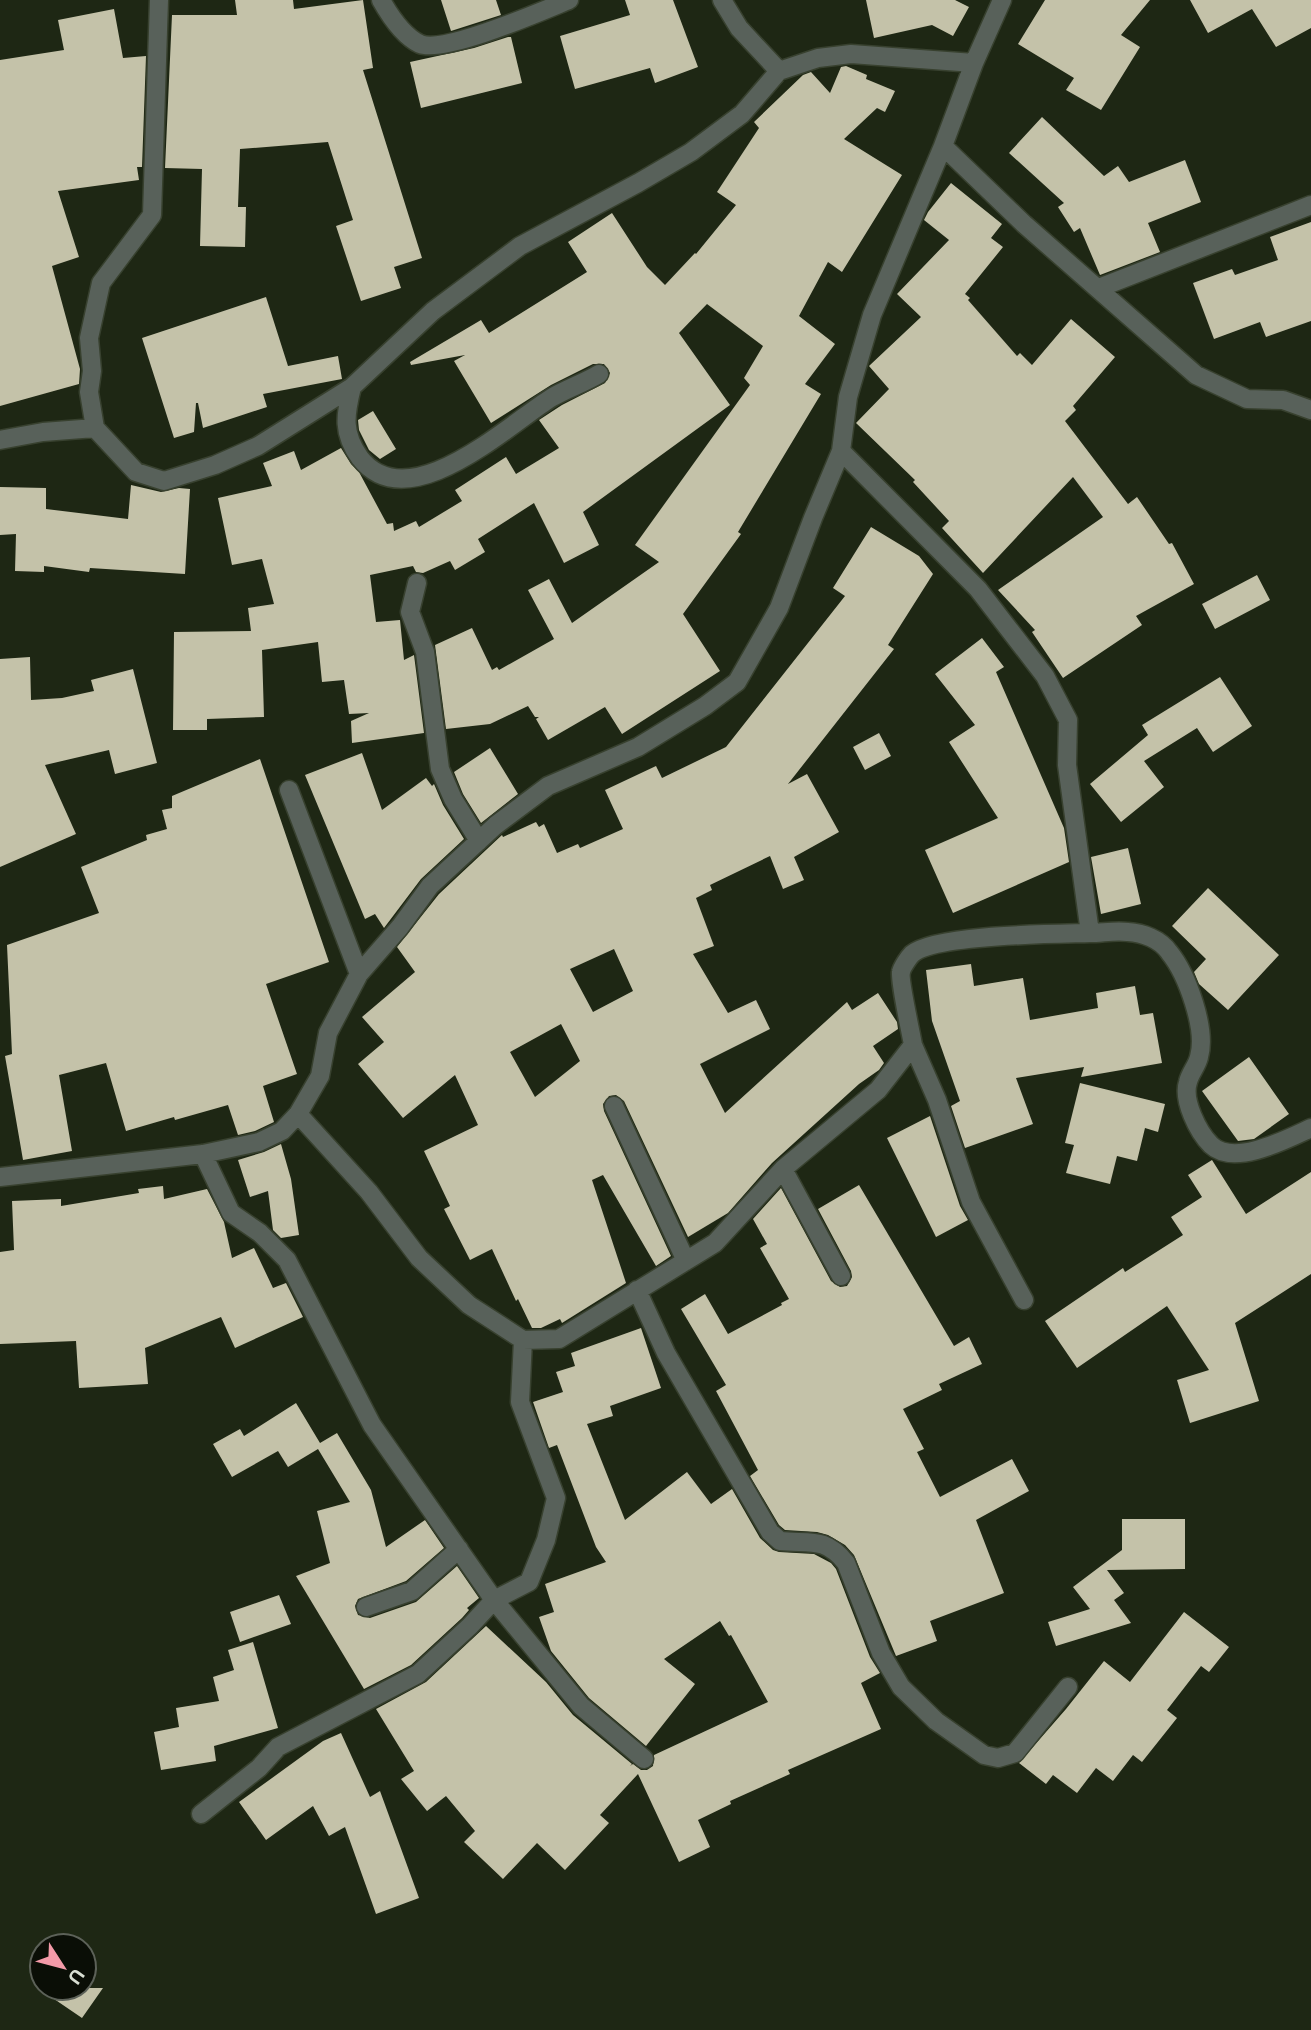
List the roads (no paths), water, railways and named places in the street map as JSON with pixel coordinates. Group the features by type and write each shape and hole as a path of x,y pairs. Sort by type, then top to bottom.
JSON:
{"street":[{"path":"159,0 152,215 101,283 89,338 92,371 89,392 95,428 136,472 164,481 215,465 258,446 352,387 433,311 520,246 691,152 742,114 779,71 818,58 851,54 974,62"},
{"path":"381,0 393,20 419,43 431,46 495,29 569,0"},
{"path":"722,0 739,28 779,71"},
{"path":"0,1177 203,1154 259,1142 282,1131 298,1114 320,1076 328,1033 359,974 400,927 430,886 478,841 548,786 638,747 705,706 737,682 779,608 841,451 848,397 872,314 943,146 974,62 1002,0"},
{"path":"943,146 1024,224 1196,375 1247,399 1283,400 1311,410"},
{"path":"1099,288 1311,205"},
{"path":"352,387 346,413 349,441 363,461 380,474 405,478 429,475 456,463 553,397 599,374"},
{"path":"0,440 43,432 95,428"},
{"path":"841,451 978,589 1045,676 1068,720 1067,765 1090,933"},
{"path":"417,583 410,612 427,663 440,769 453,799 478,841"},
{"path":"289,790 359,974"},
{"path":"1024,1300 971,1202 937,1100 913,1045 901,973 911,954 927,945 992,937 1127,932 1152,937 1168,950 1181,970 1192,999 1199,1029 1199,1057 1186,1084 1189,1103 1197,1124 1212,1146 1230,1153 1251,1152 1311,1128"},
{"path":"298,1114 369,1192 419,1258 469,1305 523,1340 559,1339 715,1243 783,1169 878,1090 913,1045"},
{"path":"614,1106 686,1261"},
{"path":"203,1154 230,1213 260,1233 287,1260 372,1425 494,1600 581,1706 644,1759"},
{"path":"783,1169 841,1276"},
{"path":"637,1290 666,1353 770,1532 780,1541 810,1541 829,1546 841,1556 881,1653 901,1687 936,1721 984,1755 998,1758 1015,1753 1068,1687"},
{"path":"201,1814 258,1768 278,1747 418,1674 494,1600 529,1582 546,1540 556,1498 520,1402 523,1340"},
{"path":"366,1607 412,1591 459,1549"}]}
